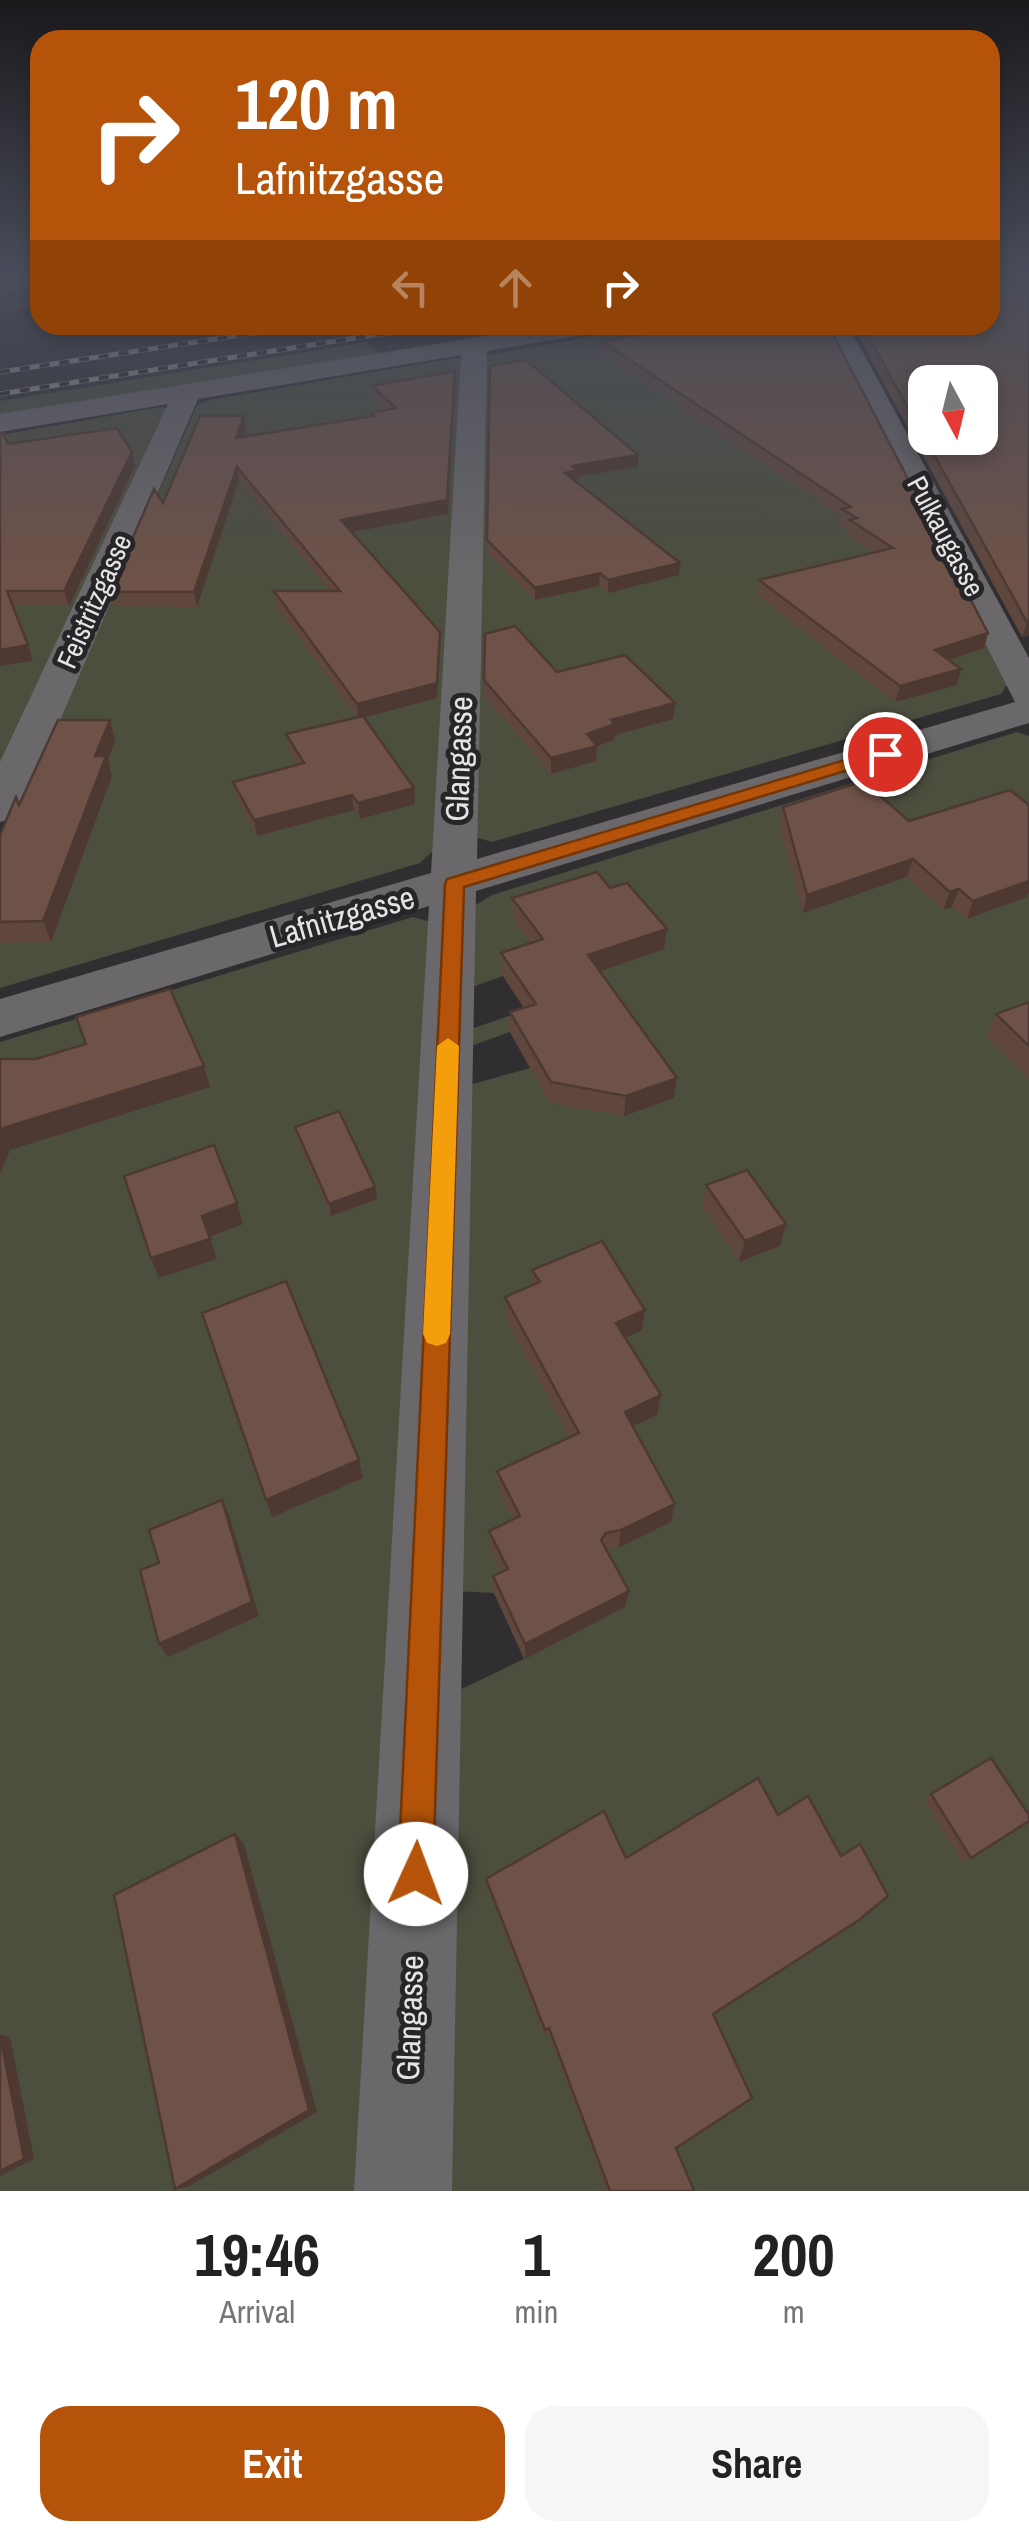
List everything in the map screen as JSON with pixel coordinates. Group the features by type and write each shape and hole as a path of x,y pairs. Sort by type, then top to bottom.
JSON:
{"street":[{"path":"0,424 316,371"},
{"name":"Glangasse","path":"404,2191 473,371"},
{"name":"Pulkaugasse","path":"860,371 1029,694"},
{"name":"Feistritzgasse","path":"0,809 187,392"},
{"name":"Lafnitzgasse","path":"0,1018 1029,710"}],"green space":[{"path":"185,371 288,371 0,418 0,401"},
{"path":"378,371 465,371 437,847 420,863 0,988 0,852 197,405"},
{"path":"486,371 846,371 1009,681 1001,694 492,842 475,837"},
{"path":"161,407 171,409 0,773 0,435"},
{"path":"1017,732 1029,736 1029,2191 439,2191 449,1695 524,1659 494,1593 453,1591 469,1085 530,1068 510,1032 468,1047 468,1030 526,1010 503,976 469,988 474,906 492,895"},
{"path":"413,917 431,922 364,2191 0,2191 0,1042"}],"building":[{"path":"455,371 447,500 341,520 440,632 437,683 357,704 274,591 340,591 237,467 194,592 109,592 154,489 163,503 200,416 244,416 236,438 374,416 371,413 396,408 372,386"},
{"path":"490,371 539,371 638,455 572,466 577,470 565,473 680,563 608,580 600,573 535,588 487,540"},
{"path":"647,371 852,371 988,633 935,650 961,669 900,686 759,580 893,548 850,520 857,518 842,509 851,507"},
{"path":"888,371 908,371 908,408"},
{"path":"998,371 1029,371 1029,621 934,455 998,455"},
{"path":"117,428 132,452 64,591 7,591 28,645 0,650 0,434 8,444"},
{"path":"515,626 557,672 625,655 675,703 611,720 615,724 587,734 597,746 551,758 484,680 485,634"},
{"path":"363,716 414,788 358,803 352,795 254,820 233,782 304,763 286,734"},
{"path":"58,720 110,720 95,756 106,756 43,921 0,922 0,835 16,797 19,805"},
{"path":"863,781 909,821 1010,790 1029,805 1029,881 973,901 959,889 950,892 913,859 807,895 783,807"},
{"path":"597,872 610,888 627,883 667,929 588,955 677,1078 626,1096 551,1082 510,1012 536,1004 501,953 543,939 512,898"},
{"path":"170,989 204,1066 0,1129 0,1059 36,1059 86,1044 76,1017"},
{"path":"1029,1002 1029,1046 996,1014"},
{"path":"339,1111 375,1187 329,1204 295,1127"},
{"path":"214,1145 237,1203 202,1216 210,1239 151,1258 124,1176"},
{"path":"747,1170 786,1224 745,1241 706,1185"},
{"path":"602,1241 645,1310 616,1323 661,1395 625,1412 675,1504 621,1530 606,1533 601,1540 629,1591 525,1644 493,1576 508,1569 489,1531 520,1516 497,1471 579,1433 505,1297 540,1282 532,1270"},
{"path":"286,1281 359,1460 266,1500 202,1313"},
{"path":"222,1500 252,1602 159,1644 140,1570 159,1563 149,1530"},
{"path":"991,1758 1029,1815 1029,1821 971,1858 931,1794"},
{"path":"758,1778 778,1815 808,1796 841,1856 860,1844 888,1896 859,1920 713,2014 752,2098 676,2148 694,2191 610,2191 549,2028 545,2030 486,1879 604,1811 626,1858"},
{"path":"235,1834 309,2110 175,2189 114,1895"},
{"path":"0,2035 24,2159 0,2171"}],"railway":[{"path":"0,372 5,371"},
{"path":"0,394 144,371"}],"slow traffic":[{"path":"437,1334 448,1046"}],"route":[{"path":"416,1874 454,884 885,754"}]}
